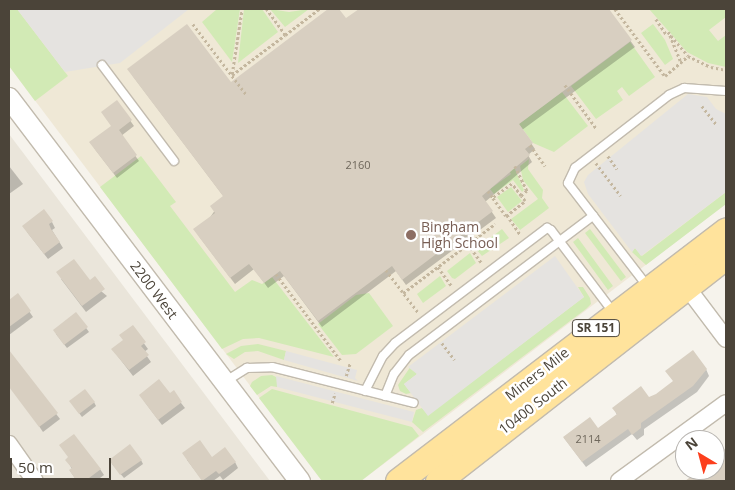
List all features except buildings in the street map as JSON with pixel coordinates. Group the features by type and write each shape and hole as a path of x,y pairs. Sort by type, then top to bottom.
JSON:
{"main road":[{"name":"Miners Mile","path":"622,322 649,288 726,230"},
{"name":"Miners Mile","path":"398,481 467,427 622,322 686,286 726,256"},
{"name":"10400 South","path":"448,476 622,322"}],"street":[{"name":"2200 West","path":"9,98 300,481"},
{"path":"686,286 726,338"},
{"path":"619,481 726,403"},
{"path":"9,444 32,480"}],"lane":[{"path":"102,65 174,161"},
{"path":"649,288 568,183 574,168 684,88 726,91"},
{"path":"385,396 394,374 409,355 593,216"},
{"path":"365,391 383,356 395,343 546,228 560,241 622,322"},
{"path":"224,382 247,368 272,367 414,403"}],"path":[{"path":"232,75 242,9"},
{"path":"266,9 285,35"},
{"path":"232,75 319,9"},
{"path":"615,9 665,76 688,56"},
{"path":"656,19 680,61"},
{"path":"193,24 246,94"},
{"path":"666,34 668,32 688,56 711,67 726,70"},
{"path":"565,86 596,128"},
{"path":"702,106 716,124"},
{"path":"530,145 545,166"},
{"path":"601,148 617,169"},
{"path":"591,156 621,196"},
{"path":"515,166 527,191 521,196"},
{"path":"493,198 512,184 525,201 507,215"},
{"path":"488,192 520,234"},
{"path":"403,293 495,224"},
{"path":"468,244 482,263"},
{"path":"437,267 452,286"},
{"path":"386,270 418,312"},
{"path":"276,274 341,361"},
{"path":"441,342 455,360"}],"shaded area":[{"name":"Bingham High School","path":"9,9 726,9 726,204 361,481 322,481 9,66"},
{"path":"17,9 189,9 120,63 65,72"},
{"path":"688,94 707,97 716,109 726,114 726,192 641,256 635,248 632,252 588,194 584,182 588,175"},
{"path":"9,134 270,481 9,481"},
{"path":"555,256 584,297 428,416 404,384 417,374 408,367"},
{"path":"286,351 357,370 355,378 358,381 284,360"},
{"path":"276,376 414,412 412,422 277,387"}],"green space":[{"path":"9,9 17,9 68,76 35,101 9,66"},
{"path":"217,9 240,9 232,62 202,22"},
{"path":"244,9 262,9 278,32 238,63"},
{"path":"270,9 289,12 309,9 285,27"},
{"path":"649,9 726,9 726,17 709,30 718,41 726,35 726,67 708,63 687,52"},
{"path":"653,24 665,40 673,59 665,65 641,33"},
{"path":"630,42 655,77 629,96 622,87 617,91 623,100 596,119 571,86"},
{"path":"562,92 588,126 554,152 533,143 519,124"},
{"path":"141,156 176,202 170,206 235,292 252,280 262,284 272,277 334,357 259,338 243,339 222,349 100,187"},
{"path":"529,159 528,169 543,190 542,198 549,208 520,230 511,219 538,199 523,180 520,166"},
{"path":"514,167 524,190 522,192 513,180 494,194 490,189 511,174 509,171"},
{"path":"511,187 522,201 508,212 497,197"},
{"path":"726,192 726,204 646,265 632,252 635,248 642,256"},
{"path":"502,229 509,238 482,256 476,249"},
{"path":"590,229 626,277 621,281 585,233"},
{"path":"578,238 613,286 608,290 573,242"},
{"path":"470,253 476,263 455,279 452,278 447,271"},
{"path":"440,276 446,286 423,303 417,294"},
{"path":"578,287 583,287 590,298 591,304 586,309 423,432 412,422 416,410 422,408 428,415 584,297"},
{"path":"369,293 393,326 356,354 342,355 318,324 356,295"},
{"path":"258,344 286,351 284,360 258,351 245,352 234,359 226,354 241,346"},
{"path":"411,366 417,374 404,384 411,393 406,394 400,391 398,385"},
{"path":"272,375 278,378 277,387 271,386 257,395 250,386 252,382 261,376"},
{"path":"272,389 412,427 419,436 361,481 322,481 259,398"}],"place":[{"name":"Bingham High School","path":"411,235"}]}
